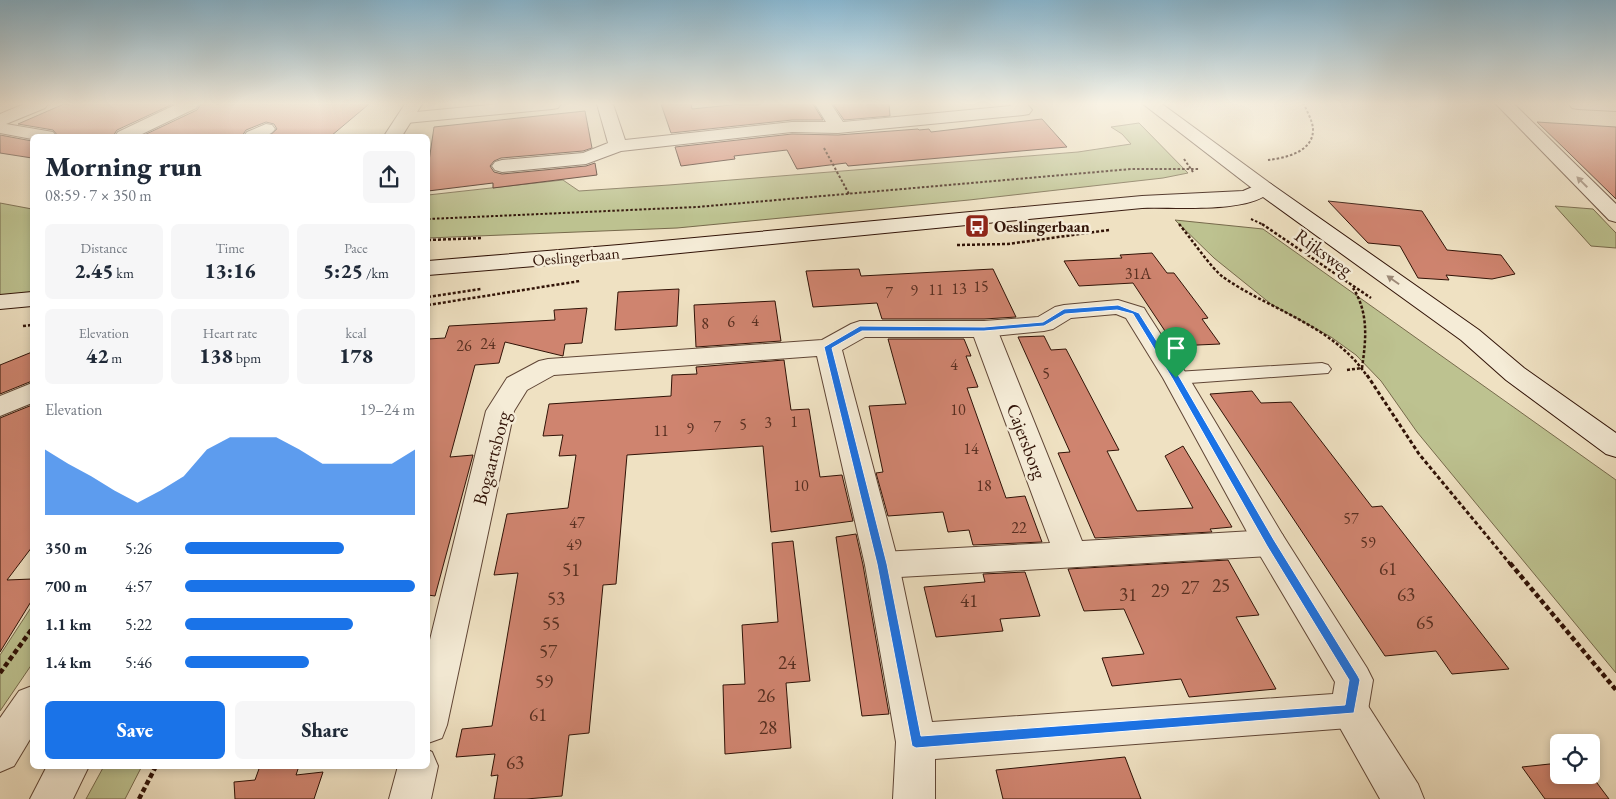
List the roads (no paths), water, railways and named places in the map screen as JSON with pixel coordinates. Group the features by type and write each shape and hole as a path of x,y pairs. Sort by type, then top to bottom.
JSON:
{"street":[{"path":"617,141 618,146"},
{"path":"502,166 586,158 618,146 661,141"},
{"name":"Rijksweg","path":"1183,141 1211,168 1367,284 1450,337 1514,374 1616,447"},
{"name":"Rijksweg","path":"1190,141 1249,197"},
{"path":"1543,141 1612,208"},
{"name":"Oeslingerbaan","path":"430,268 619,252 1142,202 1220,200 1249,197"},
{"path":"0,302 30,299"},
{"path":"914,799 916,742 882,564 828,347 860,328 984,329 1044,324 1064,312 1118,307 1135,313 1176,378 1270,543 1354,680 1350,710 1403,799"},
{"path":"0,315 30,312"},
{"name":"Cajersborg","path":"984,329 1070,553"},
{"name":"Bogaartsborg","path":"430,716 500,411 517,384 548,368 828,347"},
{"path":"0,407 30,393"},
{"path":"882,564 1270,543"},
{"path":"0,753 30,706"},
{"path":"916,742 1350,710"},
{"path":"51,799 67,769"},
{"path":"410,799 417,769"}],"lane":[{"path":"1176,378 1322,369"}],"place":[{"name":"Oeslingerbaan","path":"977,226"}]}
